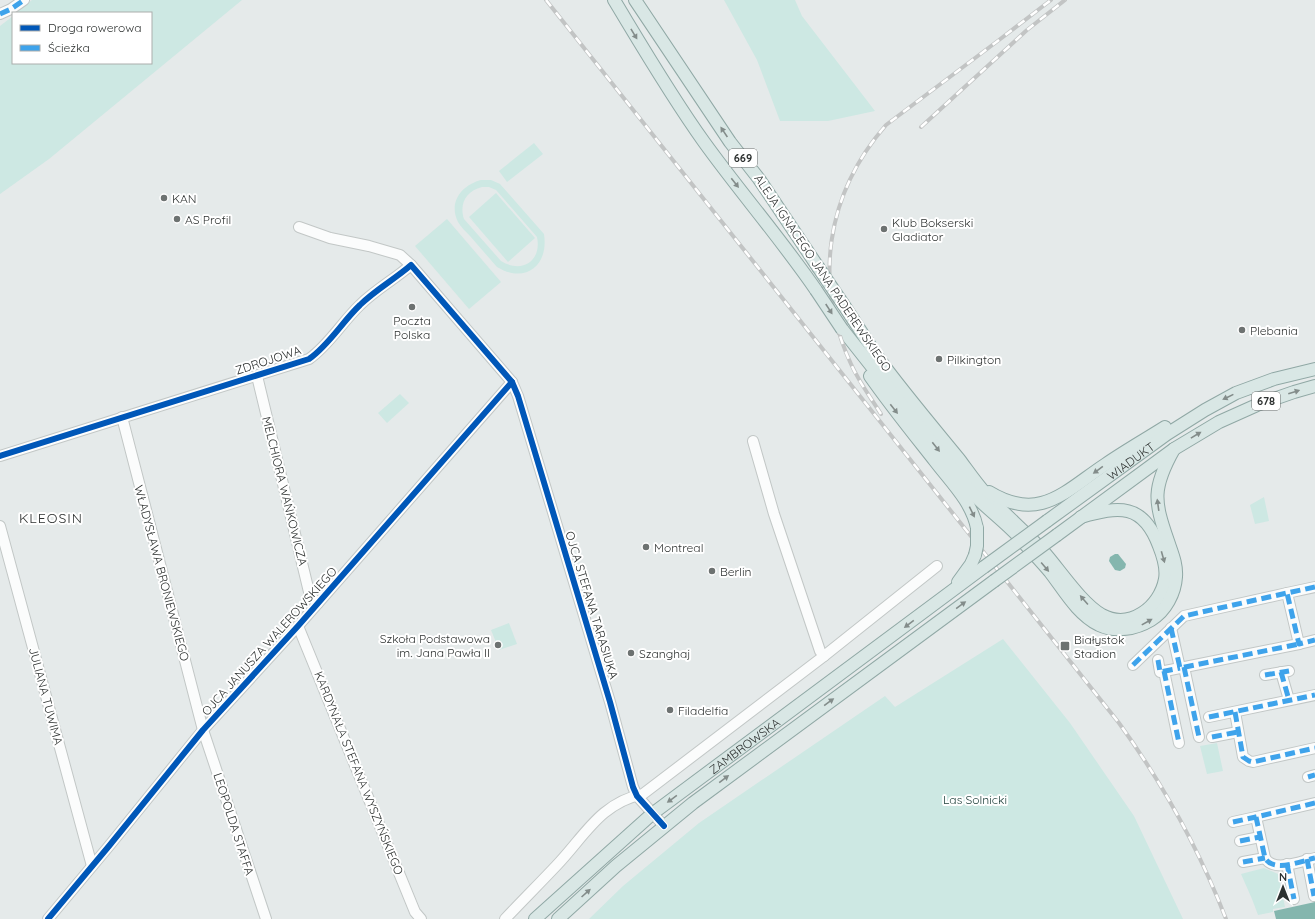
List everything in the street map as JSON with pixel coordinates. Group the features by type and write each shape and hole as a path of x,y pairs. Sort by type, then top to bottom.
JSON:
{"main road":[{"name":"ALEJA IGNACEGO JANA PADEREWSKIEGO","path":"614,0 671,95 692,125 796,261 842,329"},
{"name":"ALEJA IGNACEGO JANA PADEREWSKIEGO","path":"635,0 730,142 759,179 880,359 977,483 997,506 1034,540 1086,603 1094,609 1104,616 1112,619 1125,619 1141,614 1149,609 1155,604 1164,587 1166,574 1161,552 1150,526 1137,515 1116,509 1105,510 1081,517"},
{"path":"842,329 971,492 1017,535 1043,564 1081,612 1099,625 1117,629 1141,625 1156,617 1171,597 1176,577 1176,564 1161,520 1157,498 1158,487 1163,471 1174,450"},
{"path":"842,329 862,364 886,398 967,503 975,518 977,528 977,546 975,555 971,564 960,580 940,600"},
{"name":"WIADUKT","path":"963,584 1167,434 1205,410 1236,393 1274,378 1315,369"},
{"name":"WIADUKT","path":"975,595 1174,450 1206,429 1235,414 1282,396 1315,386"},
{"path":"977,483 998,497 1011,503 1030,505 1050,501 1068,492 1105,465 1181,417 1205,410"},
{"name":"ZAMBROWSKA","path":"535,919 652,814 963,584"},
{"name":"ZAMBROWSKA","path":"558,919 616,866 737,769 975,595"}],"street":[{"path":"0,14 11,9 24,0"},
{"path":"299,227 330,238 369,246 400,255 411,265 512,382"},
{"name":"ZDROJOWA","path":"0,456 309,359 320,351 349,316 362,303 411,265"},
{"name":"MELCHIORA WAŃKOWICZA","path":"257,376 310,596 318,603"},
{"name":"OJCA JANUSZA WALEROWSKIEGO","path":"48,919 203,730 298,626 512,382"},
{"name":"OJCA STEFANA TARASIUKA","path":"512,382 518,396 637,796 664,826"},
{"name":"WŁADYSŁAWA BRONIEWSKIEGO","path":"122,417 203,730"},
{"path":"754,441 774,514 820,651 824,656"},
{"name":"JULIANA TUWIMA","path":"0,526 92,866"},
{"name":"ZAMBROWSKA","path":"505,919 557,866 591,824 612,806 623,800 644,794 824,656 937,566"},
{"path":"1133,665 1181,617 1187,614 1315,588"},
{"path":"1287,593 1299,644"},
{"name":"KARDYNAŁA STEFANA WYSZYŃSKIEGO","path":"298,626 415,912 421,919"},
{"path":"1171,628 1198,737"},
{"path":"1158,660 1160,672 1315,640"},
{"path":"1164,671 1179,743"},
{"path":"1264,676 1285,671 1288,700"},
{"path":"1209,717 1315,695"},
{"path":"1235,712 1243,757 1249,762 1315,748"},
{"name":"LEOPOLDA STAFFA","path":"203,730 266,919"},
{"path":"1212,737 1238,732"},
{"path":"1232,822 1315,803"},
{"path":"1256,817 1267,862 1278,866 1311,859 1314,896"},
{"path":"1240,841 1260,837"},
{"path":"1243,862 1265,858"},
{"path":"1287,864 1294,899"}],"green space":[{"path":"32,0 242,0 49,159 0,194 0,26 12,17 12,64 152,64 152,12 17,12"},
{"path":"724,0 795,0 802,16 875,111 828,121 780,121 757,60"},
{"path":"534,143 543,154 507,182 499,171"},
{"path":"491,180 500,184 544,234 545,245 543,255 539,263 533,269 517,274 507,272 497,267 459,224 455,215 456,201 463,190 474,182","holes":["489,187 496,190 537,237 538,245 536,253 529,263 516,266 509,265 501,261 464,219 462,208 468,195 476,189"]},
{"path":"496,193 535,238 508,262 469,217"},
{"path":"447,219 501,282 469,309 415,246"},
{"path":"400,394 409,403 387,423 378,413"},
{"path":"1264,497 1269,521 1255,524 1250,505"},
{"path":"509,623 517,644 499,650 491,630"},
{"name":"Las Solnicki","path":"1003,639 1070,723 1134,816 1183,919 589,919 623,886 699,823 885,696 895,707"},
{"path":"1217,743 1223,771 1207,774 1200,746"},
{"path":"1264,868 1278,874 1285,907 1273,909 1273,912 1258,915 1241,874"}],"shaded area":[{"path":"1118,554 1126,564 1125,568 1120,571 1115,570 1109,561 1110,557"},
{"path":"1315,902 1315,919 1276,919 1274,911"}],"railway":[{"path":"546,0 1119,723 1165,793 1179,818 1204,867 1226,919"},
{"path":"881,414 854,371 839,333 832,302 830,271 832,240 839,209 850,180 866,152 886,125 1051,0"},
{"path":"921,127 1027,30 1065,0"}],"marked path":[{"path":"0,14 11,9 24,0"},
{"path":"1315,587 1287,593 1299,644 1315,640"},
{"path":"1133,665 1184,616 1287,593"},
{"path":"1171,628 1180,668 1299,644"},
{"path":"1158,660 1160,672 1180,668"},
{"path":"1184,667 1199,737"},
{"path":"1164,671 1179,743"},
{"path":"1265,675 1289,671"},
{"path":"1281,672 1289,700"},
{"path":"1209,717 1315,695"},
{"path":"1235,712 1243,757 1249,761 1253,762 1315,748"},
{"path":"1212,737 1238,732"},
{"path":"1308,777 1315,775"},
{"path":"1315,803 1256,817 1265,858 1269,862 1275,865 1288,865 1315,858"},
{"path":"1233,822 1256,817"},
{"path":"1240,841 1260,837"},
{"path":"1243,862 1265,858"},
{"path":"1307,859 1314,896"},
{"path":"1287,864 1294,899"}],"cycle path":[{"path":"0,456 309,359 323,347 353,312 366,300 411,265 512,382 518,396 610,702 633,787 637,796 664,826"},
{"path":"48,919 203,730 298,626 512,382"}],"place":[{"name":"KAN","path":"164,198"},
{"name":"AS Profil","path":"177,219"},
{"name":"Klub Bokserski Gladiator","path":"884,229"},
{"name":"Poczta Polska","path":"412,307"},
{"name":"Plebania","path":"1242,330"},
{"name":"Pilkington","path":"939,359"},
{"name":"Montreal","path":"646,547"},
{"name":"Berlin","path":"712,571"},
{"name":"Szkoła Podstawowa im. Jana Pawła II","path":"498,645"},
{"name":"Białystok Stadion","path":"1065,646"},
{"name":"Szanghaj","path":"631,653"},
{"name":"Filadelfia","path":"670,710"}],"district":[{"name":"KLEOSIN","path":"51,518"}]}
